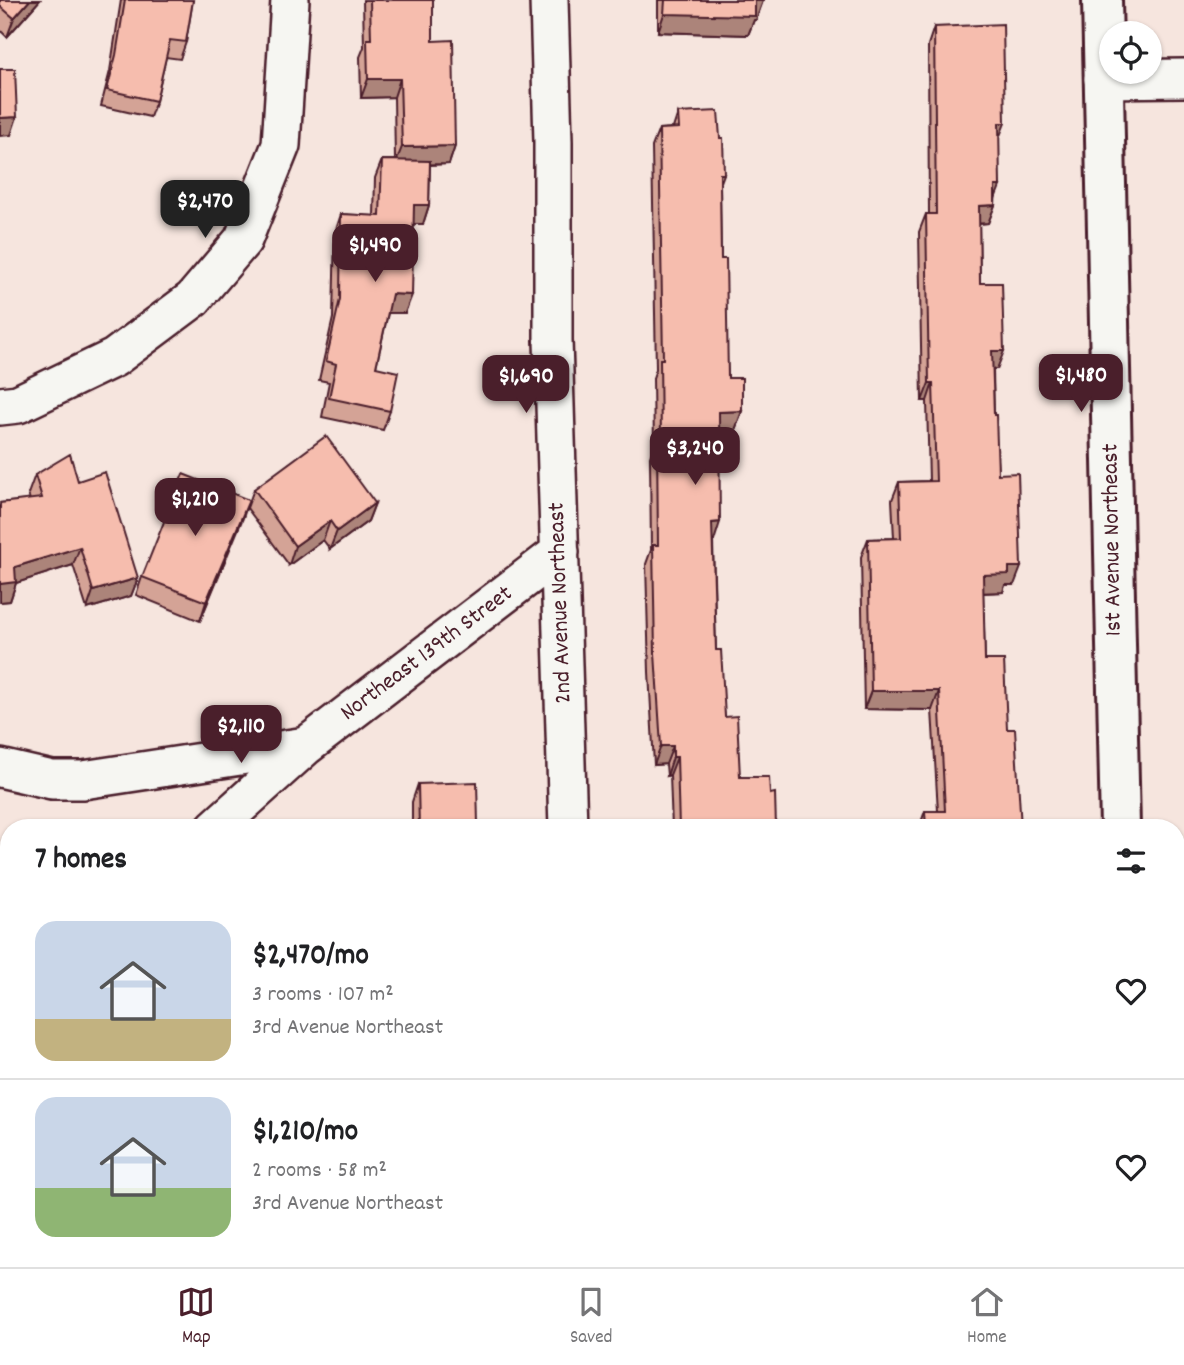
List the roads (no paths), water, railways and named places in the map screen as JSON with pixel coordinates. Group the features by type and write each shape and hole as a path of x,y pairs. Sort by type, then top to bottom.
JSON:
{"street":[{"path":"0,406 18,404 114,358 193,299 243,240 281,145 290,0"},
{"name":"2nd Avenue Northeast","path":"549,0 553,142 552,340 568,819"},
{"name":"1st Avenue Northeast","path":"1102,0 1102,21"},
{"path":"1162,78 1184,78"},
{"name":"1st Avenue Northeast","path":"1103,84 1120,819"},
{"name":"Northeast 139th Street","path":"0,768 52,779 83,780 306,746 560,552"},
{"path":"225,819 306,746"}]}
